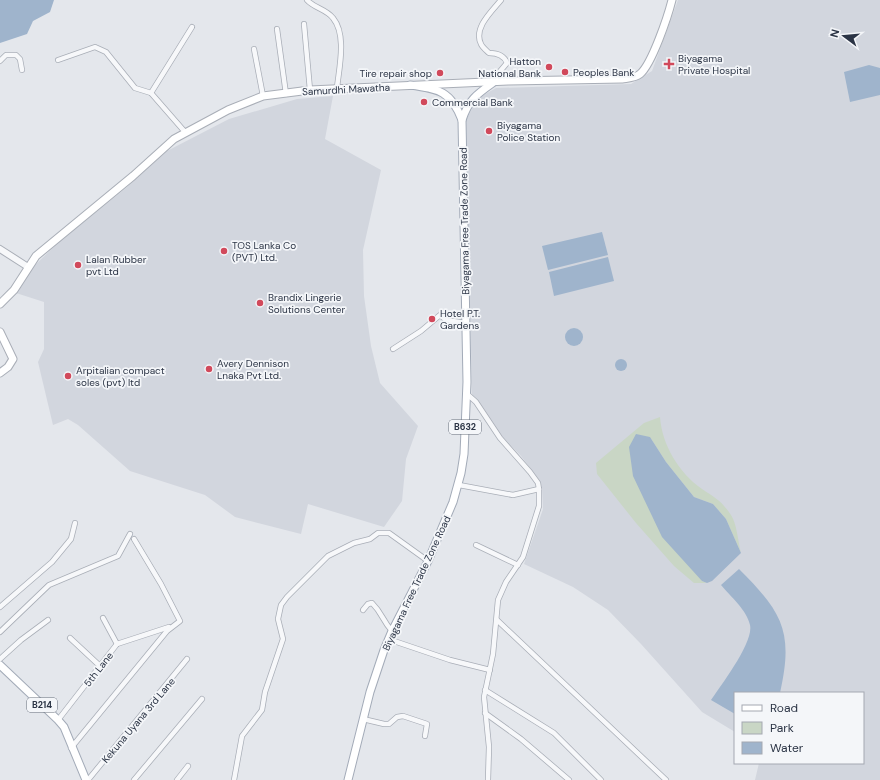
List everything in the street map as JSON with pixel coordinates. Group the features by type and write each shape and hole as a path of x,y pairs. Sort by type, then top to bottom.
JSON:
{"main road":[{"name":"Samurdhi Mawatha","path":"0,304 14,290 36,256 133,176 174,139 228,110 263,96 310,90 492,82 616,79 636,77 644,70 664,27 672,0"},
{"name":"Biyagama Free Trade Zone Road","path":"462,120 467,106 476,94 492,82"},
{"name":"Biyagama Free Trade Zone Road","path":"348,780 376,673 388,639 428,560 459,486 464,454 466,323 462,120 456,105 437,89 410,85"},
{"path":"0,332 13,359 8,367 0,373"},
{"name":"B214","path":"0,665 64,727 87,780"}],"street":[{"path":"307,0 328,13 339,27 340,41 337,88"},
{"path":"492,82 507,64 501,55 489,53 481,44 479,32 484,21 501,0"},
{"path":"304,24 310,90"},
{"path":"151,93 192,27"},
{"path":"277,29 286,94"},
{"path":"58,60 95,47 106,52 135,88 151,93 185,132"},
{"path":"254,49 263,96"},
{"path":"0,61 6,55 16,55 20,59 22,70"},
{"path":"0,249 28,268"},
{"path":"393,349 421,331 440,315 446,320 466,323"},
{"path":"466,393 476,402 500,438 530,472 538,484 539,489 539,506 523,557 501,591 498,600 497,620 490,670 485,690 485,713 489,747 489,779"},
{"path":"459,486 513,495 539,489"},
{"path":"0,606 56,557 71,538 75,523"},
{"path":"234,780 242,736 262,710 283,638 278,619 281,605 287,597 328,556 354,543 370,539 378,533 389,533 428,560"},
{"path":"0,632 49,585 118,556 130,534"},
{"path":"72,748 170,627 180,621 161,584 134,539"},
{"path":"476,545 518,565"},
{"path":"363,610 368,604 372,603 380,611 386,624 392,631"},
{"path":"103,618 117,644"},
{"path":"0,659 21,640 48,620"},
{"path":"497,620 666,780"},
{"name":"5th Lane","path":"58,720 117,644 170,627"},
{"path":"70,638 100,666"},
{"path":"388,639 450,660 490,670"},
{"name":"Kekuna Uyana 3rd Lane","path":"87,780 187,659"},
{"path":"485,690 554,733 601,780"},
{"path":"134,780 202,699"},
{"path":"485,713 570,780"},
{"path":"363,719 389,724 397,717 410,717 427,724 425,736"},
{"path":"176,780 188,766"}],"shaded area":[{"path":"678,0 880,0 880,780 755,780 759,764 864,764 864,692 734,692 734,731 702,712 641,644 608,610 573,587 524,564 543,509 542,488 540,481 521,456 498,432 472,394 466,120 473,107 482,96 496,88 631,84 652,71"},
{"path":"333,96 325,139 381,170 363,250 364,296 371,346 380,383 418,426 406,459 402,501 384,527 308,504 301,534 235,517 205,495 130,471 78,425 68,419 53,425 38,362 44,349 44,302 16,293 34,266 59,242 126,188 167,151 229,119 297,99"}],"green space":[{"path":"660,417 664,438 679,467 702,489 721,503 731,515 735,523 741,553 726,519 713,504 694,497 666,462 650,437 702,581 707,583 694,583 674,566 636,523 597,474 596,463 644,423"}],"water":[{"path":"0,0 54,0 50,12 33,21 27,34 0,43"},
{"path":"869,65 880,68 880,95 850,102 844,72"},
{"path":"602,232 608,255 548,270 542,246"},
{"path":"608,257 614,281 554,296 549,272"},
{"path":"570,328 578,328 583,333 581,344 578,346 570,346 565,341 565,333"},
{"path":"623,359 626,360 626,370 619,371 616,370 615,363 616,360"},
{"path":"636,434 650,437 666,462 694,497 713,504 726,519 741,553 712,581 707,583 702,581 662,537 633,476 629,447"},
{"path":"739,569 766,598 775,611 785,638 786,654 780,692 734,692 734,713 711,700 742,652 750,632 750,625 748,619 738,604 721,585"}],"place":[{"name":"Biyagama Private Hospital","path":"669,64"},
{"name":"Hatton National Bank","path":"549,67"},
{"name":"Peoples Bank","path":"565,72"},
{"name":"Tire repair shop","path":"440,73"},
{"name":"Commercial Bank","path":"424,102"},
{"name":"Biyagama Police Station","path":"489,131"},
{"name":"TOS Lanka Co (PVT) Ltd.","path":"224,251"},
{"name":"Lalan Rubber pvt Ltd","path":"78,265"},
{"name":"Brandix Lingerie Solutions Center","path":"260,303"},
{"name":"Hotel P.T. Gardens","path":"432,319"},
{"name":"Avery Dennison Lnaka Pvt Ltd.","path":"209,369"},
{"name":"Arpitalian compact soles (pvt) ltd","path":"68,376"}]}
